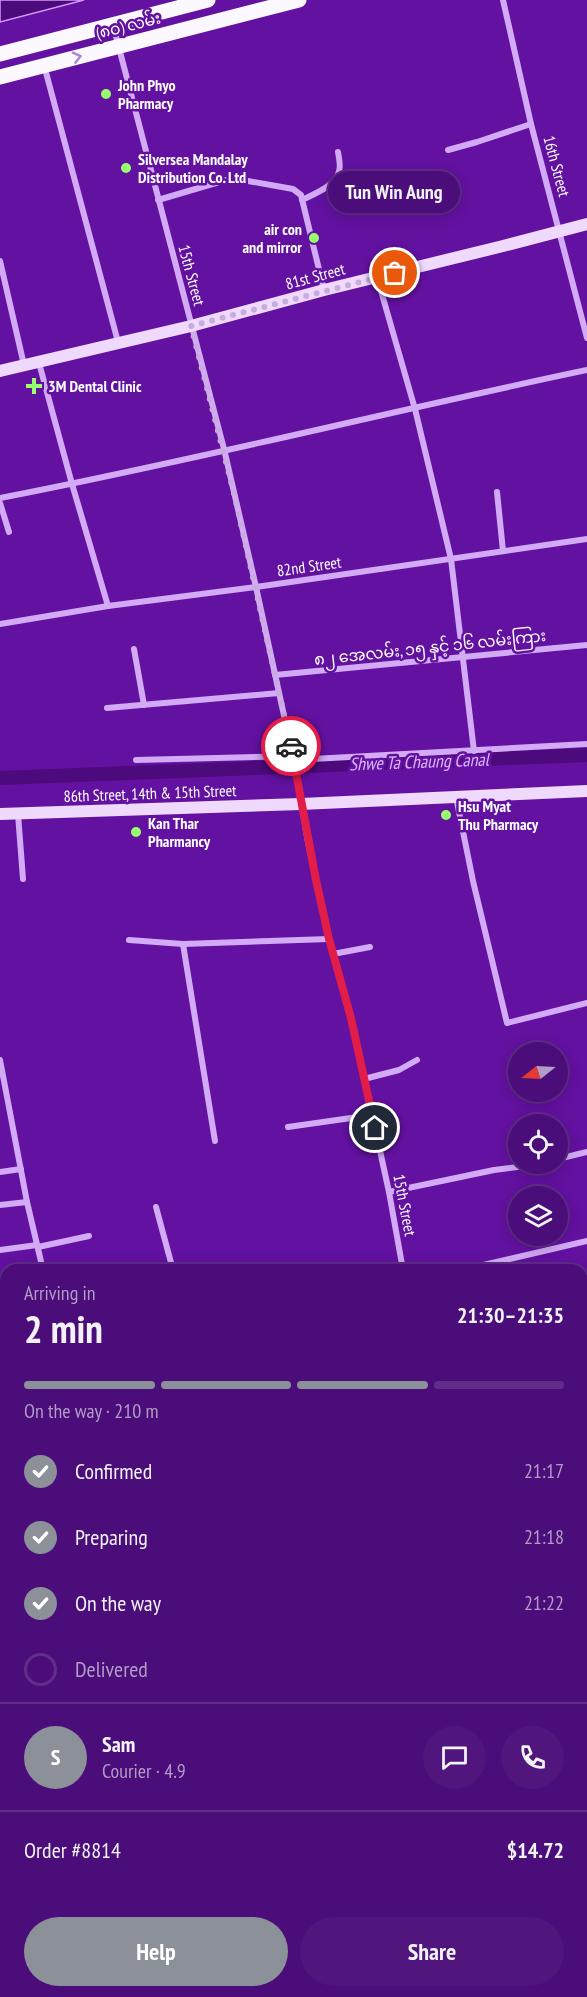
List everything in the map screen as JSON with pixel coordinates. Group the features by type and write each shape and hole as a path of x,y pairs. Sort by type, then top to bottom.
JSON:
{"main road":[{"name":"(၈၀) လမ်း","path":"0,54 208,0"},
{"name":"(၈၀) လမ်း","path":"0,77 299,0"}],"street":[{"name":"16th Street","path":"503,0 531,124 587,338"},
{"name":"15th Street","path":"113,25 224,449 294,761 300,804 329,939 351,1018 389,1192 402,1264"},
{"path":"44,65 118,342"},
{"path":"448,150 531,124"},
{"path":"302,200 326,187 336,178 340,170 338,152"},
{"path":"158,200 226,180 237,179 298,191 324,290"},
{"name":"81st Street","path":"0,371 191,326 587,224"},
{"path":"0,261 24,366"},
{"path":"377,277 415,409 451,559 474,751"},
{"path":"39,363 108,606"},
{"path":"0,498 587,370"},
{"path":"496,492 503,551"},
{"path":"0,503 9,532"},
{"name":"82nd Street","path":"0,624 108,606 587,539"},
{"name":"၈၂ အေလမ်း, ၁၅ နှင့် ၁၆ လမ်းကြား","path":"275,675 587,645"},
{"path":"134,649 144,705"},
{"path":"107,708 279,693"},
{"path":"136,760 294,761 587,744"},
{"name":"86th Street, 14th & 15th Street","path":"0,814 587,791"},
{"path":"456,797 475,892 507,1023 587,1003"},
{"path":"18,813 23,879"},
{"path":"129,940 183,944 329,939"},
{"path":"183,944 215,1141"},
{"path":"333,954 370,947"},
{"path":"0,1060 27,1202 42,1264"},
{"path":"364,1079 399,1070 417,1060"},
{"path":"288,1127 372,1115"},
{"path":"568,1157 587,1152"},
{"path":"389,1192 508,1168"},
{"path":"0,1172 21,1169"},
{"path":"0,1205 27,1202"},
{"path":"156,1207 171,1264"},
{"path":"0,1250 89,1236"},
{"path":"494,1264 587,1240"}],"shaded area":[{"path":"0,0 84,0 0,22"}],"waterway":[{"name":"Shwe Ta Chaung Canal","path":"0,778 587,755"}],"way so far":[{"path":"291,746 224,449 191,326 395,273"}],"place":[{"name":"John Phyo Pharmacy","path":"106,94"},
{"name":"Silversea Mandalay Distribution Co. Ltd","path":"126,168"},
{"name":"air con and mirror","path":"314,238"},
{"name":"Tun Win Aung","path":"395,273"},
{"name":"3M Dental Clinic","path":"34,386"},
{"name":"Hsu Myat Thu Pharmacy","path":"446,815"},
{"name":"Kan Thar Pharmancy","path":"136,832"}],"route":[{"path":"291,746 316,880 329,939 351,1018 375,1128"}]}
